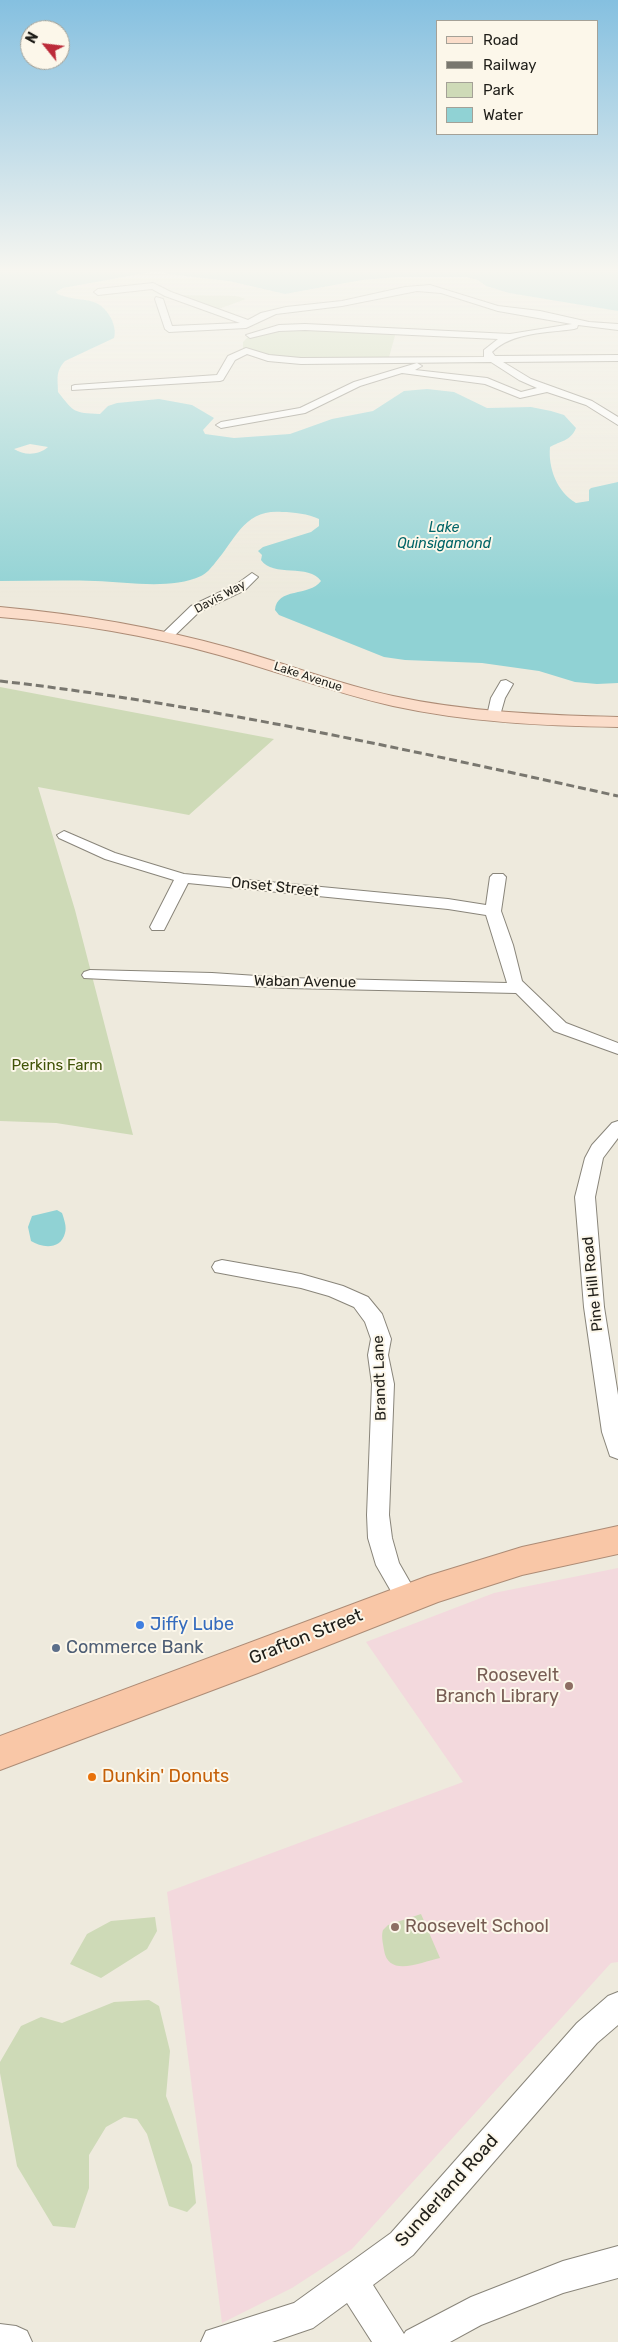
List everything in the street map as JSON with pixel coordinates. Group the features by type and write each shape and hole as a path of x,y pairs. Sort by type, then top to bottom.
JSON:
{"highway":[{"name":"Grafton Street","path":"0,1752 483,1571 531,1558 618,1540"}],"main road":[{"name":"Lake Avenue","path":"0,612 88,623 166,637 224,651 378,697 424,707 494,716 618,722"}],"street":[{"path":"75,388 151,381"},
{"path":"221,426 302,411 322,403 357,384 367,381"},
{"path":"487,381 520,395 547,389"},
{"path":"528,381 588,403 618,422"},
{"name":"Davis Way","path":"166,637 195,609 241,587 252,577"},
{"path":"494,716 498,698 506,684"},
{"name":"Onset Street","path":"64,835 110,856 183,878 440,903 493,912"},
{"path":"158,927 183,878"},
{"path":"498,878 493,912 505,945 510,971 520,988 560,1027 618,1049"},
{"name":"Waban Avenue","path":"90,975 212,978 287,983 427,984 520,988"},
{"name":"Pine Hill Road","path":"618,1126 601,1145 594,1158 584,1197 594,1307 613,1432 618,1450"},
{"name":"Brandt Lane","path":"222,1267 301,1281 336,1291 361,1302 376,1319 381,1339 378,1355 383,1384 378,1515 380,1538 388,1565 407,1598"},
{"name":"Sunderland Road","path":"217,2342 302,2317 402,2244 587,2033 618,2006"},
{"path":"417,2342 471,2313 563,2277 618,2262"},
{"path":"352,2282 391,2342"}],"shaded area":[{"name":"Roosevelt School","path":"618,1568 618,1962 611,1963 352,2249 292,2288 222,2323 167,1892 463,1782 366,1642 494,1593"}],"green space":[{"name":"Perkins Farm","path":"0,687 274,739 189,815 38,787 75,910 133,1135 56,1123 0,1121"},
{"path":"421,1914 440,1958 415,1965 398,1966 392,1964 387,1959 384,1950 383,1930 388,1925"},
{"path":"155,1917 157,1931 147,1949 101,1978 70,1964 87,1934 111,1921"},
{"path":"149,2000 159,2006 170,2051 166,2096 192,2165 196,2203 187,2212 169,2206 147,2134 137,2119 124,2117 106,2127 89,2155 89,2188 75,2228 53,2226 17,2166 0,2073 0,2062 21,2026 41,2017 62,2023 114,2002"}],"water":[{"name":"Lake Quinsigamond","path":"0,381 58,381 58,392 71,407 84,413 100,414 108,406 117,403 159,399 192,405 214,418 203,430 205,434 234,438 290,434 332,419 373,411 404,391 427,389 454,392 487,408 531,407 564,415 576,428 571,436 550,447 552,471 564,493 576,503 589,501 589,490 591,488 618,482 618,683 575,682 539,671 482,663 405,660 384,657 279,615 275,610 281,598 309,589 321,581 308,573 282,570 267,565 261,560 262,555 258,551 263,547 311,532 319,526 319,519 301,514 269,512 258,515 242,527 208,571 189,580 163,584 83,581 0,581","holes":["30,444 48,447 32,454 14,449"]},
{"path":"57,1210 62,1213 65,1223 66,1231 63,1239 51,1246 40,1245 31,1241 28,1227 32,1216"}],"railway":[{"path":"0,681 78,691 233,716 387,746 618,796"}],"place":[{"name":"Jiffy Lube","path":"140,1625"},
{"name":"Commerce Bank","path":"56,1648"},
{"name":"Roosevelt Branch Library","path":"569,1686"},
{"name":"Dunkin' Donuts","path":"92,1777"},
{"name":"Roosevelt School","path":"395,1927"}]}
